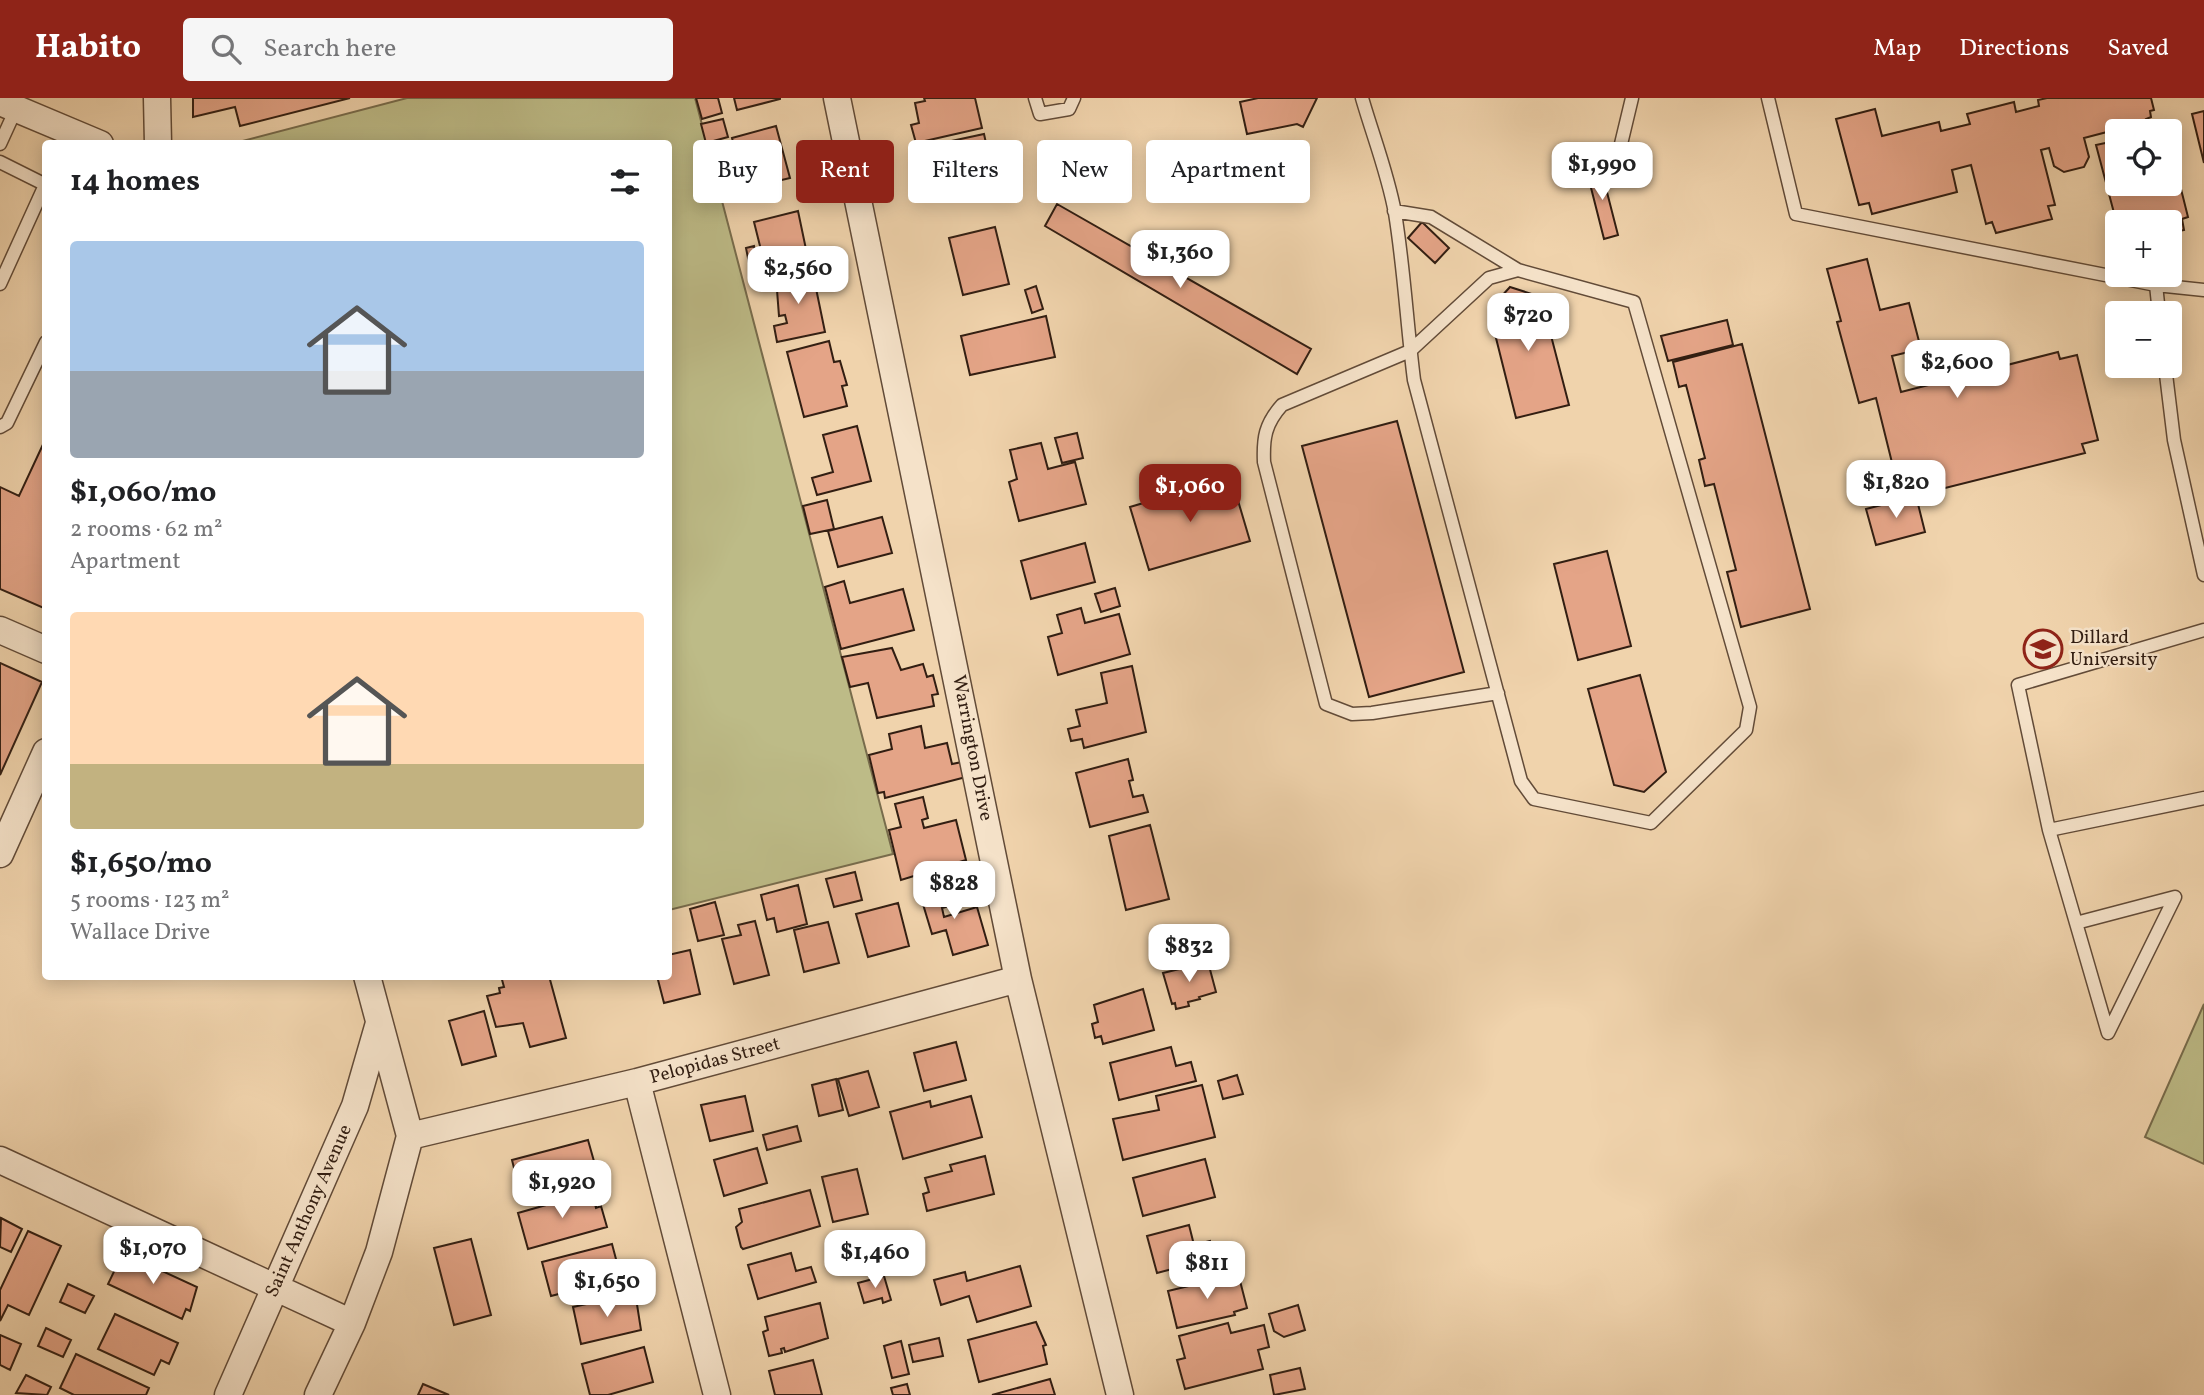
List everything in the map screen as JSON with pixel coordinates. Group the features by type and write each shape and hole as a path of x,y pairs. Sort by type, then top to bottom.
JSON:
{"street":[{"path":"150,140 157,98"},
{"name":"Warrington Drive","path":"837,98 1018,979 1120,1395"},
{"path":"8,106 90,140"},
{"path":"0,630 42,648"},
{"path":"0,854 42,761"},
{"name":"Pelopidas Street","path":"410,1136 637,1082 1018,979"},
{"path":"318,1395 352,1323 379,1252 410,1136 369,980"},
{"name":"Saint Anthony Avenue","path":"228,1395 355,1107 379,1023"},
{"path":"637,1082 717,1395"},
{"path":"0,1160 352,1323"}],"lane":[{"path":"1035,98 1040,114 1069,109 1074,98"},
{"path":"1362,98 1394,211 1414,380 1521,781 1534,799 1651,823 1746,730 1750,707 1634,302 1518,270 1431,217 1394,211"},
{"path":"1621,144 1632,98"},
{"path":"1768,98 1796,214 2105,275"},
{"path":"0,144 8,106"},
{"path":"0,162 42,183"},
{"path":"0,284 42,192"},
{"path":"1497,692 1372,713 1352,714 1326,704 1264,462 1263,437 1270,419 1282,405 1410,351 1489,278 1518,270"},
{"path":"2175,287 2204,290"},
{"path":"4,425 42,350"},
{"path":"2166,378 2174,440 2204,575"},
{"path":"2076,923 2175,897 2108,1033 2104,1021 2049,830 2018,685 2204,631"},
{"path":"2049,830 2204,798"}],"shaded area":[{"path":"407,98 695,98 706,140 693,140 693,203 722,203 893,854 672,909 672,140 246,140"},
{"path":"2204,1004 2204,1164 2145,1137"}],"building":[{"path":"193,98 350,98 240,126 235,107 193,117"},
{"path":"696,98 718,98 722,113 702,119"},
{"path":"734,98 780,98 780,99 737,110"},
{"path":"924,98 975,98 982,128 929,140 915,140 911,125 919,123 915,103 925,101"},
{"path":"1258,98 1317,98 1303,127 1297,124 1247,134 1240,102"},
{"path":"2151,98 2154,110 2150,111 2151,117 2146,119 2105,119 2105,133 2084,138 2089,157 2084,167 2064,172 2054,166 2049,148 2041,150 2055,205 2048,206 2052,219 1996,233 1992,222 1986,224 1971,165 1952,170 1957,192 1872,214 1869,203 1859,205 1836,119 1875,109 1882,136 1939,122 1941,131 1970,124 1967,114 2014,102 2016,112 2039,106 2038,100"},
{"path":"2204,111 2204,163 2192,114"},
{"path":"723,119 728,137 705,140 701,124"},
{"path":"776,126 780,140 733,140"},
{"path":"984,134 985,140 956,140"},
{"path":"2105,143 2105,179 2096,145"},
{"path":"782,148 790,178 782,180"},
{"path":"1600,165 1618,235 1604,239 1586,168"},
{"path":"2182,193 2188,217 2182,219 2182,210 2113,210 2110,196 2182,196"},
{"path":"1057,204 1311,349 1297,374 1045,226"},
{"path":"798,211 807,254 750,268 746,248 754,246 755,251 761,250 754,222"},
{"path":"1422,222 1449,248 1435,263 1408,238"},
{"path":"995,227 1009,284 963,295 949,238"},
{"path":"1867,259 1880,310 1909,303 1921,349 1892,356 1901,392 2058,352 2060,359 2077,355 2098,440 2082,444 2085,453 1901,499 1876,398 1859,403 1837,322 1841,321 1827,269"},
{"path":"812,269 825,332 777,342 774,326 787,323 785,315 779,316 776,277"},
{"path":"1036,286 1043,309 1032,313 1025,290"},
{"path":"1510,287 1541,297 1569,405 1516,418 1489,310"},
{"path":"1046,316 1055,357 970,375 961,336"},
{"path":"1727,320 1733,345 1668,361 1661,336"},
{"path":"829,341 834,362 840,361 847,385 842,386 847,406 804,417 787,352"},
{"path":"1742,344 1810,609 1741,627 1727,572 1736,570 1714,484 1705,486 1699,460 1705,458 1686,385 1679,387 1673,362"},
{"path":"1397,421 1464,672 1369,697 1302,446"},
{"path":"857,426 871,481 817,495 812,478 833,472 823,435"},
{"path":"1077,433 1083,458 1062,463 1055,438"},
{"path":"1041,443 1048,469 1075,462 1086,504 1019,521 1009,482 1017,479 1010,450"},
{"path":"42,447 42,607 0,589 0,487 19,496"},
{"path":"1231,477 1250,541 1149,570 1130,507"},
{"path":"1916,496 1925,532 1876,545 1866,509"},
{"path":"827,500 834,529 810,534 803,506"},
{"path":"882,517 892,553 838,567 828,531"},
{"path":"1085,543 1095,582 1031,599 1021,561"},
{"path":"1607,551 1631,646 1578,660 1554,564"},
{"path":"844,581 850,603 903,589 914,630 841,649 825,587"},
{"path":"1115,588 1120,606 1101,612 1095,594"},
{"path":"1081,608 1085,623 1119,614 1130,654 1058,675 1048,637 1062,633 1057,615"},
{"path":"892,648 901,670 923,664 927,677 933,675 938,694 932,695 934,706 877,718 868,683 850,687 842,657"},
{"path":"0,663 42,682 0,775"},
{"path":"1132,666 1146,732 1084,748 1082,739 1071,741 1068,729 1080,726 1076,710 1107,703 1101,673"},
{"path":"1640,675 1666,772 1644,792 1614,785 1588,689"},
{"path":"921,726 925,748 947,743 952,764 962,762 966,777 885,798 884,792 878,793 869,755 892,749 889,734"},
{"path":"1128,759 1133,780 1129,781 1133,797 1143,795 1148,812 1090,827 1076,773"},
{"path":"923,797 928,818 922,820 924,828 956,820 966,860 901,880 889,830 901,827 895,804"},
{"path":"1150,825 1169,899 1126,910 1109,836"},
{"path":"855,872 862,900 834,907 826,879"},
{"path":"798,885 807,924 777,932 774,918 767,920 761,895"},
{"path":"952,887 956,904 942,908 944,917 977,907 988,945 953,955 946,930 932,934 919,891 931,888 933,893"},
{"path":"715,902 724,935 698,941 690,909"},
{"path":"898,903 909,946 868,957 856,914"},
{"path":"755,921 769,975 734,984 722,939 741,935 738,925"},
{"path":"828,922 839,963 804,972 794,930"},
{"path":"690,950 700,994 664,1003 658,980 672,980 672,954"},
{"path":"1208,962 1216,992 1188,1002 1189,1006 1176,1009 1163,973"},
{"path":"502,980 550,980 566,1038 530,1047 523,1023 496,1027 487,996 500,993 499,988 504,987"},
{"path":"1143,989 1154,1030 1103,1044 1101,1036 1095,1038 1092,1024 1098,1022 1094,1005"},
{"path":"484,1011 496,1056 462,1065 449,1021"},
{"path":"956,1042 966,1080 924,1091 914,1053"},
{"path":"1171,1047 1176,1066 1191,1062 1196,1081 1119,1100 1110,1063"},
{"path":"868,1071 879,1107 849,1116 838,1079"},
{"path":"1237,1075 1243,1094 1223,1099 1218,1081"},
{"path":"836,1079 843,1110 819,1116 812,1085"},
{"path":"1202,1085 1215,1137 1123,1160 1113,1119 1159,1110 1156,1096"},
{"path":"745,1096 753,1131 710,1141 701,1105"},
{"path":"971,1096 982,1137 903,1159 890,1112 930,1101 931,1107"},
{"path":"797,1126 801,1141 767,1150 763,1135"},
{"path":"588,1140 597,1172 579,1176 581,1180 521,1196 512,1160"},
{"path":"757,1148 767,1183 724,1196 714,1160"},
{"path":"985,1156 994,1194 927,1211 923,1194 929,1192 925,1178 952,1171 950,1165"},
{"path":"1205,1159 1215,1197 1143,1216 1133,1178"},
{"path":"857,1169 868,1214 833,1222 822,1177"},
{"path":"810,1190 820,1226 743,1249 741,1247 736,1227 742,1222 739,1209"},
{"path":"592,1192 596,1208 601,1206 607,1227 528,1249 518,1213"},
{"path":"1,1218 22,1229 11,1252 0,1247"},
{"path":"1189,1225 1194,1245 1210,1241 1214,1258 1157,1273 1147,1236"},
{"path":"28,1231 61,1246 29,1315 8,1305 0,1321 0,1290"},
{"path":"471,1239 491,1315 454,1325 434,1248"},
{"path":"612,1244 621,1278 551,1296 542,1262"},
{"path":"123,1253 197,1287 190,1311 186,1309 182,1319 108,1284"},
{"path":"791,1253 796,1271 811,1267 816,1282 758,1299 748,1265"},
{"path":"1020,1266 1031,1306 977,1322 969,1296 941,1305 934,1280 965,1272 967,1281"},
{"path":"884,1276 891,1300 883,1303 882,1298 864,1303 858,1283"},
{"path":"1226,1277 1227,1280 1239,1277 1247,1308 1234,1312 1235,1315 1177,1328 1168,1291"},
{"path":"68,1284 94,1296 85,1313 60,1302"},
{"path":"631,1294 633,1299 636,1298 641,1330 581,1344 573,1307"},
{"path":"820,1303 828,1338 785,1352 784,1348 781,1349 782,1353 769,1356 763,1332 768,1330 765,1317"},
{"path":"1298,1305 1305,1330 1284,1337 1274,1331 1269,1314"},
{"path":"115,1314 178,1343 169,1364 161,1360 154,1375 98,1349"},
{"path":"1036,1322 1046,1345 1043,1346 1047,1364 979,1382 968,1340"},
{"path":"1228,1323 1231,1333 1264,1325 1269,1347 1258,1350 1263,1369 1185,1389 1177,1360 1185,1358 1179,1336"},
{"path":"46,1328 71,1340 63,1357 38,1346"},
{"path":"0,1335 21,1344 10,1370 0,1365"},
{"path":"939,1338 943,1356 913,1362 909,1345"},
{"path":"901,1341 909,1374 892,1378 884,1346"},
{"path":"644,1347 653,1382 608,1395 590,1395 582,1364"},
{"path":"76,1354 149,1388 146,1395 74,1395 60,1388"},
{"path":"813,1360 822,1395 775,1395 769,1371"},
{"path":"1300,1368 1305,1389 1274,1395 1270,1375"},
{"path":"26,1375 51,1387 47,1395 16,1393"},
{"path":"1050,1379 1055,1395 992,1395"},
{"path":"423,1384 449,1395 418,1395"},
{"path":"907,1384 910,1395 893,1395 891,1388"}],"place":[{"name":"Dillard University","path":"2043,649"}]}
